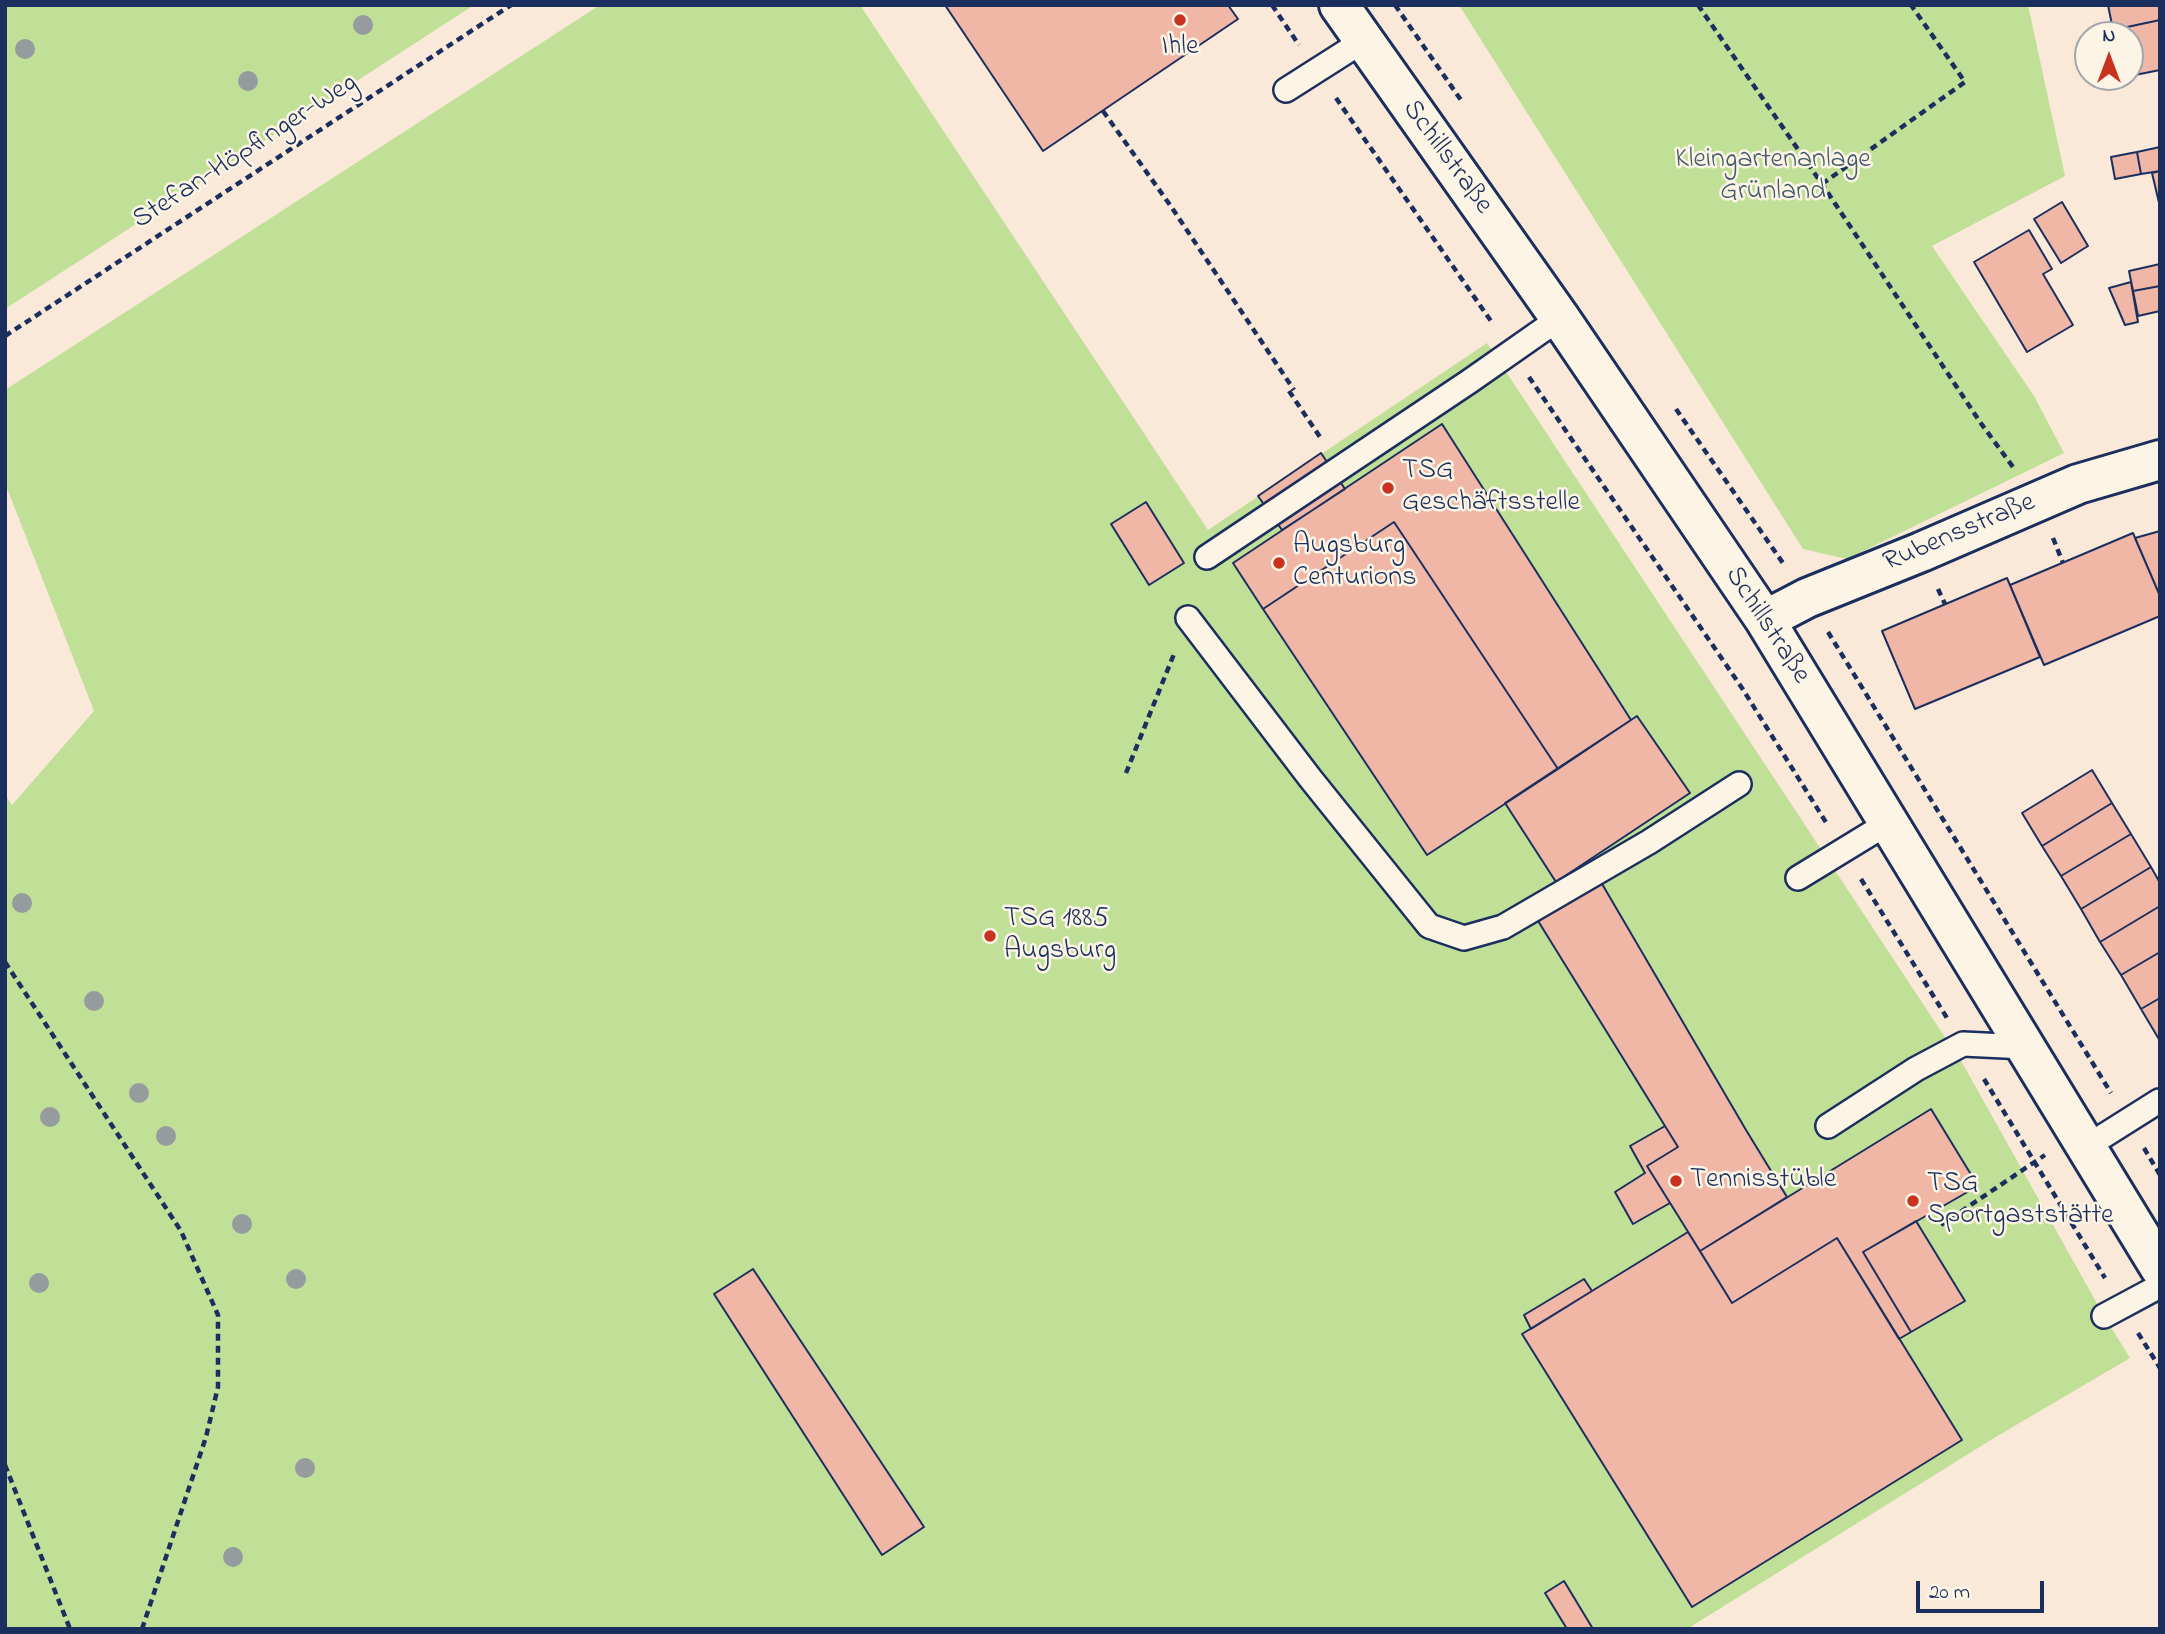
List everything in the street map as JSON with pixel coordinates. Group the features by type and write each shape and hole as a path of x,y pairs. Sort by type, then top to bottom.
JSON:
{"street":[{"name":"Schillstraße","path":"1339,5 1560,318 1765,620 2160,1268"},
{"name":"Rubensstraße","path":"1765,620 1807,598 2078,484 2160,460"}],"lane":[{"path":"1286,90 1363,41"},
{"path":"1207,557 1340,467 1475,390 1512,352 1560,318"},
{"path":"1188,618 1310,778 1429,926 1464,938 1503,927 1649,842 1738,784"},
{"path":"1798,878 1888,823"},
{"path":"1828,1126 1916,1069 1963,1044 2025,1047"},
{"path":"2082,1140 2159,1101"},
{"path":"2113,1312 2160,1286"}],"path":[{"name":"Stefan-Höpfinger-Weg","path":"5,336 511,5"},
{"path":"1272,5 1742,688 2035,1162 2113,1312 2160,1368"},
{"path":"1698,5 1822,184 1980,422 2038,501"},
{"path":"1822,184 1965,82 1911,5"},
{"path":"1103,111 1170,205 1340,467"},
{"path":"1126,773 1188,618"},
{"path":"5,962 181,1231 218,1315 218,1387 209,1424 142,1629"},
{"path":"1941,1225 2035,1162 2082,1140"},
{"path":"5,1465 70,1629"}],"green space":[{"path":"5,5 474,5 5,309"},
{"name":"TSG 1885 Augsburg","path":"600,5 860,5 1208,530 1487,343 1964,1066 2130,1358 1994,1438 1687,1629 5,1629 5,795 12,805 94,711 5,483 5,390"},
{"name":"Kleingartenanlage Grünland","path":"1459,5 2028,5 2065,176 1932,246 2034,396 2064,453 1847,559 1803,549"}],"building":[{"path":"945,5 1228,5 1238,19 1043,151"},
{"path":"2108,5 2160,5 2160,20 2144,23 2144,21 2111,21"},
{"path":"2160,20 2160,70 2144,73 2144,23"},
{"path":"2160,147 2160,171 2141,174 2137,152"},
{"path":"2137,152 2141,174 2115,179 2111,157"},
{"path":"2160,171 2160,207 2152,173"},
{"path":"2062,202 2088,246 2061,263 2034,219"},
{"path":"2029,230 2052,269 2043,274 2073,325 2027,352 1974,262"},
{"path":"2160,264 2160,286 2133,291 2129,271"},
{"path":"2131,282 2138,322 2125,325 2109,288"},
{"path":"2160,286 2160,311 2138,316 2133,291"},
{"path":"1442,424 1631,720 1558,769 1394,522 1263,609 1233,563"},
{"path":"1321,453 1345,489 1282,530 1258,496"},
{"path":"1146,502 1184,563 1149,585 1111,524"},
{"path":"1394,522 1558,769 1427,855 1263,609"},
{"path":"2160,531 2160,596 2135,538"},
{"path":"2133,533 2160,596 2160,616 2044,665 2010,585"},
{"path":"2007,578 2040,657 1915,709 1882,631"},
{"path":"1637,716 1690,793 1556,882 1505,803"},
{"path":"2092,770 2112,803 2042,846 2022,813"},
{"path":"2112,803 2131,834 2061,876 2042,846"},
{"path":"2131,834 2151,867 2081,909 2061,876"},
{"path":"2151,867 2160,883 2160,906 2100,942 2081,909"},
{"path":"1598,877 1787,1197 1700,1251 1647,1166 1678,1147 1535,916"},
{"path":"2160,906 2160,952 2121,975 2100,942"},
{"path":"2160,952 2160,998 2141,1009 2121,975"},
{"path":"2160,998 2160,1041 2141,1009"},
{"path":"1931,1109 1978,1186 1863,1252 1911,1332 1899,1339 1837,1238 1732,1303 1700,1251"},
{"path":"1665,1126 1678,1147 1647,1166 1670,1203 1633,1224 1615,1192 1645,1173 1630,1146"},
{"path":"1916,1221 1965,1301 1911,1332 1863,1252"},
{"path":"1688,1232 1732,1303 1837,1238 1962,1440 1692,1607 1522,1334"},
{"path":"753,1269 924,1527 882,1555 714,1294"},
{"path":"1584,1279 1592,1291 1531,1329 1524,1315"},
{"path":"1564,1581 1593,1629 1567,1629 1545,1593"}],"place":[{"name":"Ihle","path":"1180,20"},
{"name":"TSG Geschäftsstelle","path":"1388,488"},
{"name":"Augsburg Centurions","path":"1279,563"},
{"name":"TSG 1885 Augsburg","path":"990,936"},
{"name":"Tennisstüble","path":"1676,1181"},
{"name":"TSG Sportgaststätte","path":"1913,1201"}]}
